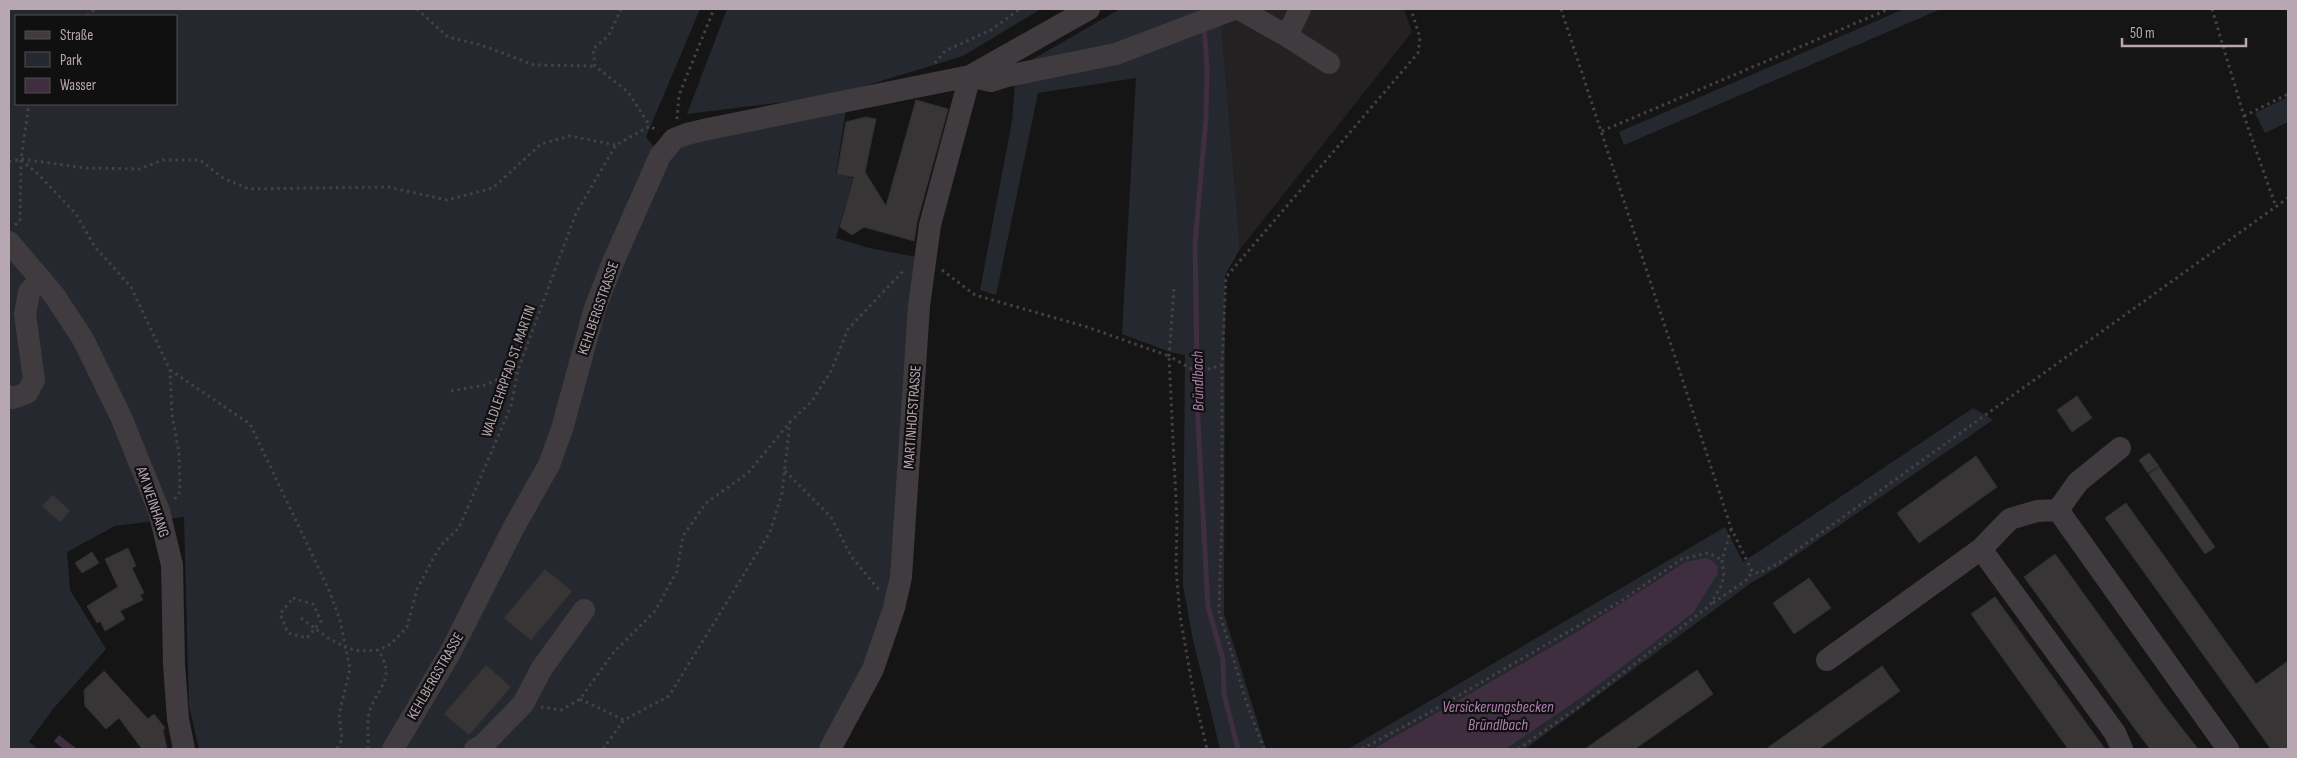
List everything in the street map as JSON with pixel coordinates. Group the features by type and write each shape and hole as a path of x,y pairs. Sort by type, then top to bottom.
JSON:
{"street":[{"path":"674,139 701,130 970,76 1089,9"},
{"path":"970,76 991,81 1007,76 1116,54 1234,9"},
{"path":"1239,9 1329,62"},
{"path":"1287,36 1300,9"},
{"name":"MARTINHOFSTRASSE","path":"830,749 873,669 894,608 904,556 919,306 930,225 970,76"},
{"name":"KEHLBERGSTRASSE","path":"393,749 450,653 549,465 562,429 599,298 660,156 674,139"},
{"name":"AM WEINHANG","path":"9,242 42,279 83,339 121,416 159,511 172,565 174,664 178,719 184,749"},
{"path":"9,396 13,398 27,393 34,380 25,314 29,292 42,279"},
{"path":"2058,510 2078,482 2120,448"},
{"path":"1827,660 1981,549 2010,519 2036,511 2058,510"},
{"path":"2058,510 2228,749"},
{"path":"1981,549 2115,734 2122,749"},
{"path":"475,749 482,746 523,704 542,668 584,610"}],"path":[{"path":"418,9 448,37 481,45 534,66 595,66 628,92 650,126 674,139 679,95 714,9"},
{"path":"595,66 593,49 609,35 621,9"},
{"path":"915,87 945,51 991,30 1020,9"},
{"path":"1264,749 1247,704 1219,611 1222,516 1222,365 1226,277 1418,53 1420,38 1411,9"},
{"path":"1561,9 1731,528 1752,571 1759,573 1779,563 2288,198"},
{"path":"1602,130 1889,9"},
{"path":"2212,9 2244,116 2276,207"},
{"path":"2244,116 2288,94"},
{"path":"9,230 20,221 21,159 29,105"},
{"path":"9,162 21,159 85,168 140,168 164,160 200,160 223,178 249,189 388,187 447,200 493,188 541,144 570,136 616,145 650,126"},
{"name":"WALDLEHRPFAD ST. MARTIN","path":"378,650 390,644 407,627 418,589 440,546 459,528 511,406 518,370 576,213 616,145"},
{"path":"21,159 76,214 96,247 131,287 170,370 172,416 180,453 180,492 172,504 159,511"},
{"path":"523,704 561,710 580,699 614,652 655,611 677,571 683,536 706,503 748,474 790,422 812,401 831,372 848,329 910,264 925,260 975,295 1087,327 1169,356 1197,372 1222,365"},
{"path":"1174,290 1169,356 1177,521 1176,569 1194,696 1207,749"},
{"path":"170,370 250,424 329,590 347,648 350,669 339,714 342,739 337,749"},
{"path":"451,391 485,385 518,370"},
{"path":"603,749 624,720 669,696 770,532 782,493 790,422"},
{"path":"785,471 831,517 851,556 894,608"},
{"path":"1710,605 1721,586 1724,576 1722,560 1731,528"},
{"path":"1362,749 1427,714 1621,601 1682,559 1708,553 1722,560"},
{"path":"1518,749 1580,707 1710,605 1748,579 1752,571"},
{"path":"293,598 313,604 320,621 314,629 307,638 288,633 280,614 293,598"},
{"path":"301,618 314,629 347,648 360,652 378,650 386,662 386,677 370,712 368,749"},
{"path":"580,699 624,720"}],"shaded area":[{"path":"1220,9 1404,9 1412,32 1240,249"}],"green space":[{"path":"9,9 700,9 646,137 656,149 548,449 386,749 199,749 189,706 184,517 115,526 67,552 70,590 106,649 53,709 29,742 38,749 9,749"},
{"path":"727,9 1041,9 963,56 832,96 687,114"},
{"path":"1120,9 1220,9 1240,249 1225,275 1224,614 1266,749 1220,749 1193,640 1183,585 1185,355 1170,352 1122,334 1136,78 1038,93 996,295 980,290 1012,121 1016,69"},
{"path":"1904,9 1941,9 1624,145 1619,132"},
{"path":"2288,97 2288,122 2265,133 2255,113"},
{"path":"846,109 836,174 853,178 836,238 869,248 922,258 902,522 872,664 822,749 485,749 522,719 460,749 400,749 466,641 588,352 659,176 679,149 697,139"},
{"path":"1973,408 1993,420 1780,566 1751,583 1525,749 1506,749 1581,698 1685,562 1575,633 1373,749 1348,749 1725,527 1743,562"}],"water":[{"name":"Versickerungsbecken Bründlbach","path":"1705,558 1715,563 1718,573 1693,613 1581,698 1506,749 1373,749 1575,633 1685,562"},
{"path":"59,735 77,749 63,749 54,741"}],"building":[{"path":"916,100 948,109 917,222 914,241 864,227 852,235 840,227 854,177 837,174 846,122 866,117 876,119 865,172 886,206"},
{"path":"2077,396 2092,418 2072,432 2057,410"},
{"path":"2149,453 2159,466 2148,473 2139,460"},
{"path":"1976,456 1997,487 1919,543 1897,513"},
{"path":"2159,467 2215,547 2205,554 2150,476 2149,474"},
{"path":"53,495 70,511 60,522 42,506"},
{"path":"2126,503 2256,684 2288,661 2288,749 2271,749 2105,518"},
{"path":"128,548 136,566 132,568 144,593 140,595 143,600 120,611 125,619 105,631 100,621 97,623 87,606 118,587 105,559"},
{"path":"92,552 99,563 82,573 75,563"},
{"path":"2055,554 2166,708 2198,749 2150,749 2132,725 2024,577"},
{"path":"545,569 572,591 531,640 504,618"},
{"path":"1809,578 1831,608 1794,634 1773,603"},
{"path":"1995,597 2105,749 2068,749 1971,614"},
{"path":"486,665 511,687 469,735 444,714"},
{"path":"1882,666 1900,691 1819,749 1766,749"},
{"path":"1697,670 1713,694 1635,749 1585,749"},
{"path":"104,671 148,719 154,714 165,728 163,730 167,749 142,749 119,718 106,729 85,706 84,690"}],"waterway":[{"name":"Bründlbach","path":"1204,27 1207,67 1206,118 1195,243 1198,422 1208,607 1223,659 1224,694 1238,749"}]}
